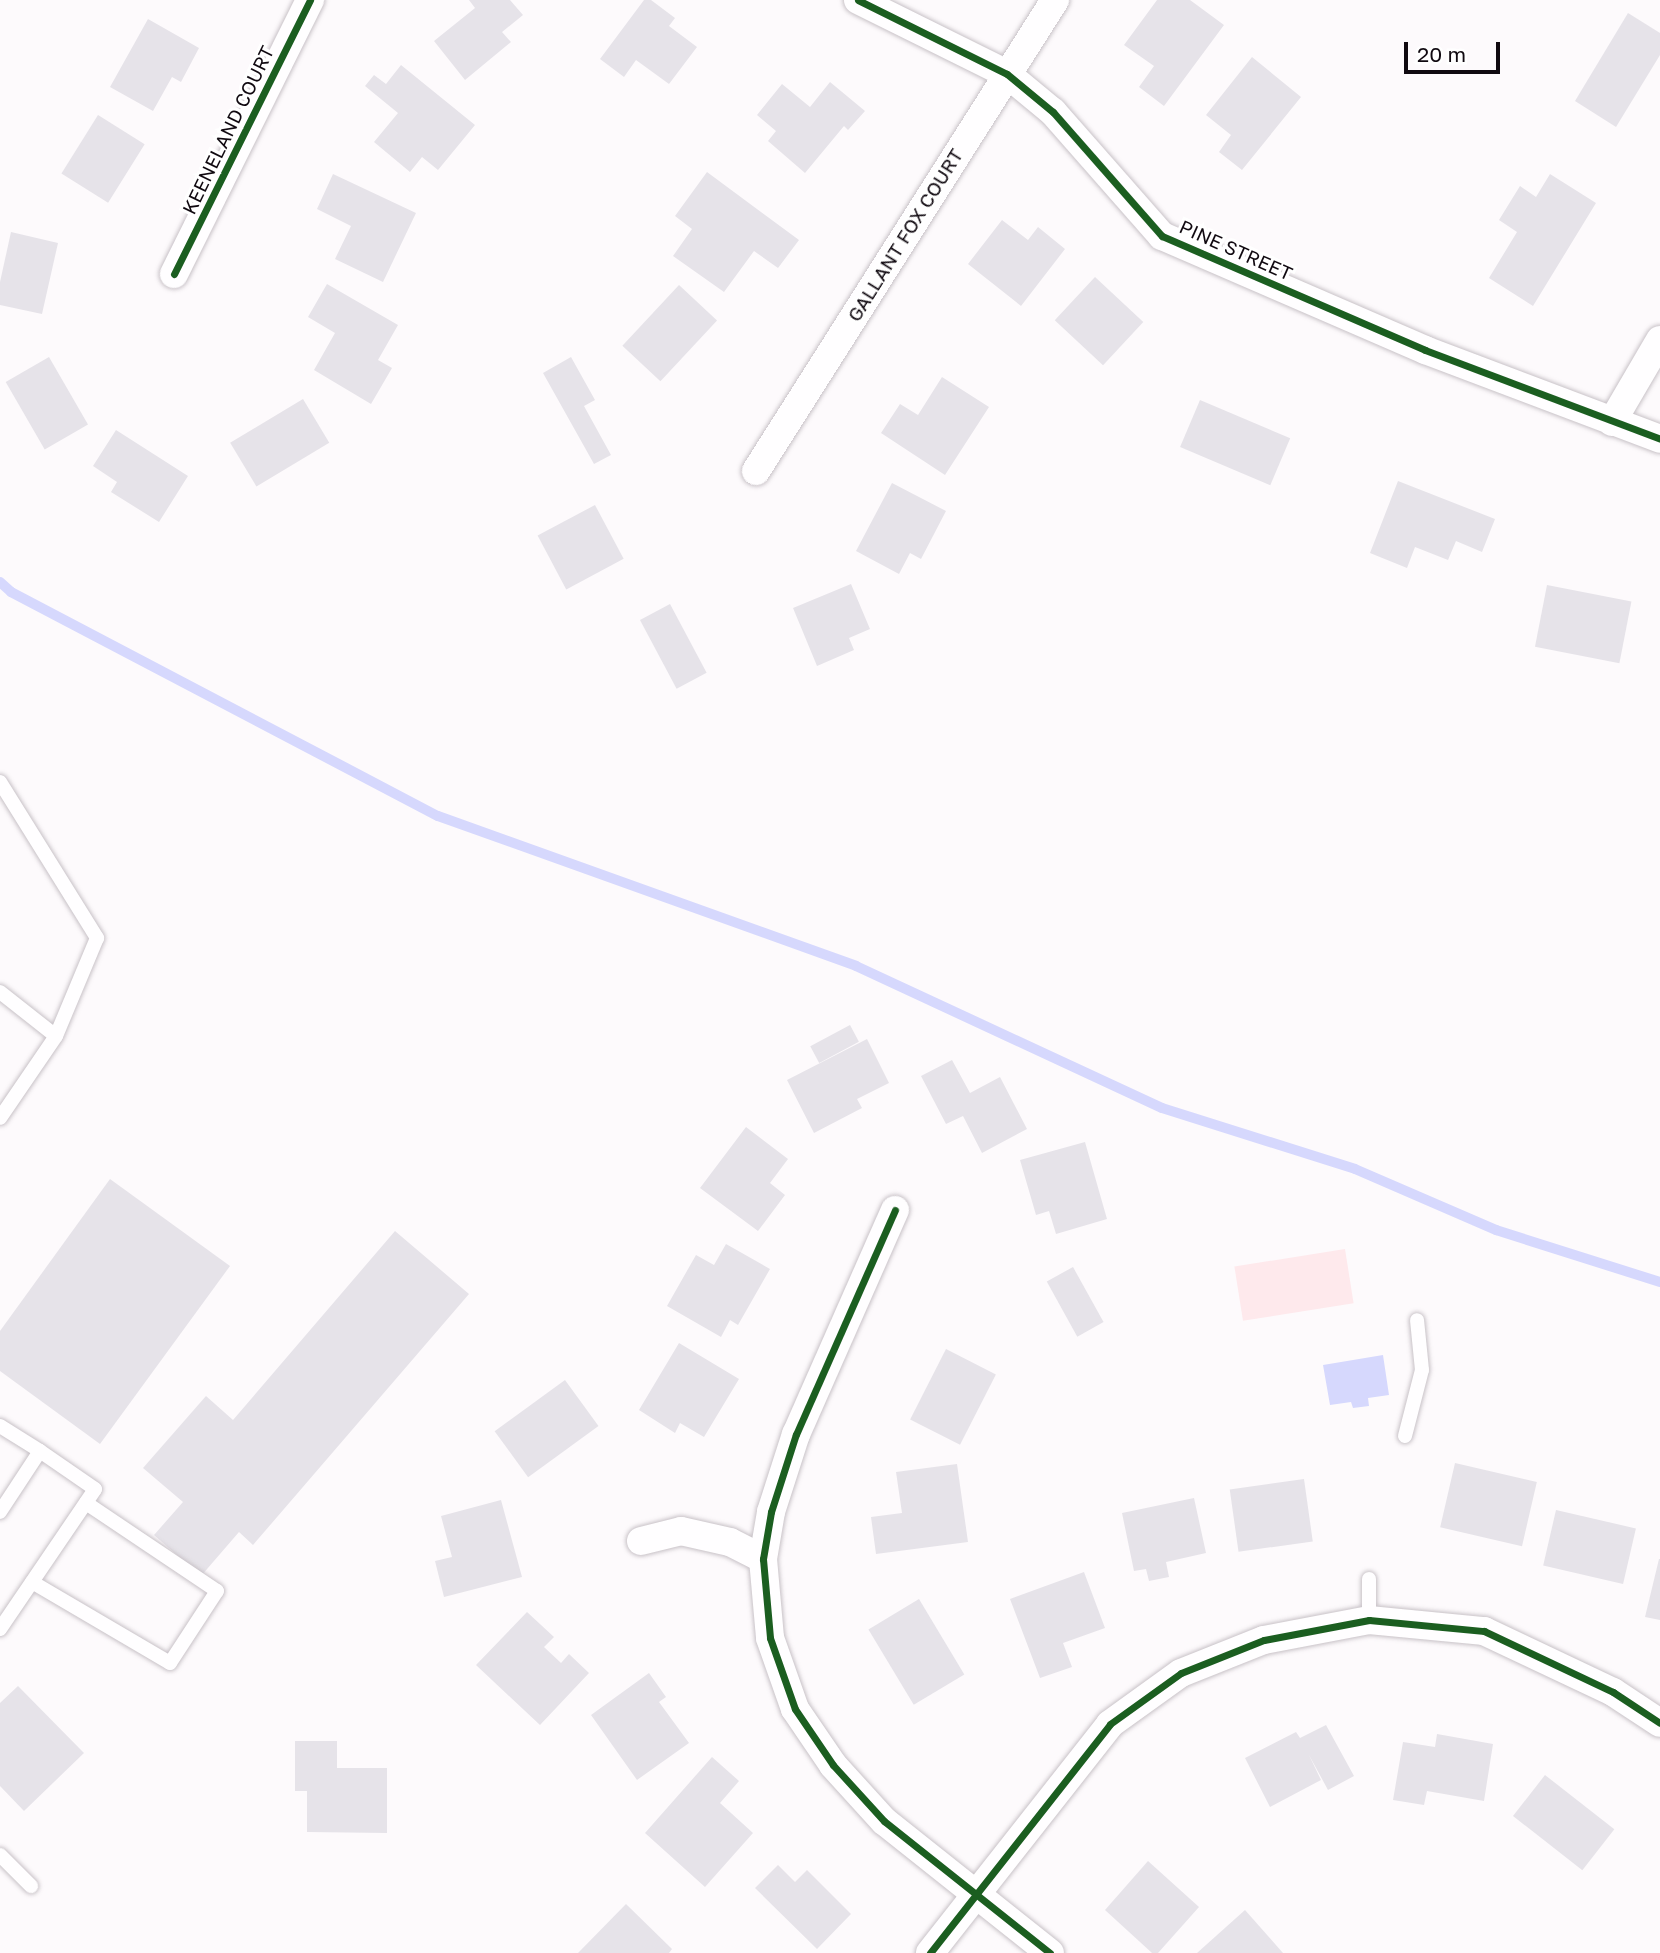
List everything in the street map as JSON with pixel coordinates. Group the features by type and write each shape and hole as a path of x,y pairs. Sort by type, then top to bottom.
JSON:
{"street":[{"name":"KEENELAND COURT","path":"174,274 310,0"},
{"name":"PINE STREET","path":"858,0 1007,74 1053,112 1162,236 1424,350 1660,439"},
{"name":"GALLANT FOX COURT","path":"757,471 1055,0"},
{"path":"1612,422 1660,340"},
{"path":"895,1210 796,1434 771,1512 763,1559 770,1638 795,1709 832,1765 884,1821 1050,1953"},
{"path":"641,1541 681,1531 730,1542 763,1559"},
{"path":"930,1953 1110,1724 1181,1673 1264,1640 1369,1620 1484,1631 1613,1692 1660,1723"}],"lane":[{"path":"0,782 97,938 56,1036 0,1118"},
{"path":"0,992 56,1036"},
{"path":"1405,1436 1422,1370 1417,1320"},
{"path":"0,1426 95,1489 0,1629"},
{"path":"0,1512 40,1451"},
{"path":"32,1582 170,1663 217,1591 86,1503"},
{"path":"1369,1579 1369,1620"},
{"path":"0,1855 32,1886"}],"shaded area":[{"path":"1345,1249 1354,1303 1243,1321 1234,1267"}],"water":[{"path":"1383,1355 1389,1395 1368,1398 1369,1406 1353,1408 1351,1402 1330,1405 1323,1365"}],"building":[{"path":"469,0 510,0 523,15 502,32 511,42 465,80 434,41 475,8"},
{"path":"644,0 651,0 675,18 669,26 697,47 669,84 636,60 624,77 600,59"},
{"path":"1157,0 1190,0 1224,25 1164,106 1139,87 1154,66 1124,45"},
{"path":"1628,13 1660,33 1660,55 1616,127 1575,101"},
{"path":"148,19 199,48 181,82 172,77 153,111 110,87"},
{"path":"1252,57 1301,97 1242,170 1219,152 1231,135 1206,115"},
{"path":"401,65 475,125 438,170 422,157 410,172 374,142 398,113 365,86 374,75 386,84"},
{"path":"830,82 865,111 848,130 844,126 805,173 768,141 776,131 757,115 782,84 810,107"},
{"path":"98,115 145,144 108,203 61,174"},
{"path":"707,172 799,240 778,268 754,251 724,292 673,256 692,229 675,216"},
{"path":"333,174 416,213 383,282 335,259 351,226 317,209"},
{"path":"1550,174 1596,203 1533,306 1489,278 1517,232 1499,220 1520,186 1536,197"},
{"path":"1002,220 1028,240 1038,227 1065,249 1021,306 968,264"},
{"path":"11,232 58,243 42,314 0,305 0,282"},
{"path":"1095,277 1143,322 1103,365 1055,320"},
{"path":"327,284 398,325 378,360 392,368 371,404 314,370 335,333 308,317"},
{"path":"679,285 717,320 660,381 622,346"},
{"path":"49,357 88,425 45,450 6,382"},
{"path":"571,357 595,400 584,406 611,455 594,464 543,373"},
{"path":"942,377 989,407 945,475 881,433 900,404 918,415"},
{"path":"303,399 329,443 256,486 230,443"},
{"path":"1200,400 1290,438 1270,485 1180,447"},
{"path":"116,430 188,476 159,522 111,492 117,482 93,466"},
{"path":"1398,481 1495,519 1482,552 1456,541 1448,560 1415,547 1407,568 1370,553"},
{"path":"892,483 946,511 921,559 910,553 899,574 856,551"},
{"path":"595,505 624,559 566,589 538,536"},
{"path":"851,584 870,629 849,638 854,650 817,666 793,608"},
{"path":"1547,585 1631,601 1619,663 1535,647"},
{"path":"670,604 707,673 677,689 640,620"},
{"path":"850,1025 859,1042 819,1063 810,1046"},
{"path":"867,1039 889,1083 857,1099 862,1108 814,1133 787,1080"},
{"path":"952,1060 970,1093 1000,1077 1027,1129 982,1153 963,1116 946,1124 921,1076"},
{"path":"746,1127 788,1159 770,1183 785,1195 758,1231 700,1188"},
{"path":"1085,1142 1107,1219 1056,1234 1049,1211 1036,1215 1020,1160"},
{"path":"110,1179 230,1266 100,1444 0,1371 0,1331"},
{"path":"395,1231 469,1294 253,1545 239,1532 201,1576 154,1535 183,1502 143,1468 206,1396 233,1420"},
{"path":"726,1244 770,1269 738,1325 730,1320 721,1337 667,1306 696,1255 714,1265"},
{"path":"1073,1267 1104,1322 1077,1337 1047,1282"},
{"path":"679,1343 739,1379 704,1437 680,1423 675,1433 639,1410"},
{"path":"946,1349 996,1374 960,1445 910,1419"},
{"path":"565,1380 599,1426 528,1477 495,1431"},
{"path":"1455,1463 1537,1482 1522,1546 1440,1527"},
{"path":"957,1464 968,1542 876,1554 871,1517 902,1513 896,1472"},
{"path":"1304,1479 1313,1541 1238,1552 1230,1489"},
{"path":"1194,1498 1206,1553 1166,1562 1169,1577 1149,1581 1146,1569 1134,1571 1122,1513"},
{"path":"501,1500 522,1577 444,1597 435,1561 452,1557 441,1516"},
{"path":"1556,1510 1636,1528 1623,1584 1543,1566"},
{"path":"1660,1559 1660,1620 1645,1617"},
{"path":"1084,1572 1105,1628 1063,1643 1072,1667 1040,1678 1010,1599"},
{"path":"919,1599 964,1674 914,1705 868,1629"},
{"path":"527,1612 554,1637 544,1647 561,1663 569,1654 589,1673 540,1725 476,1665"},
{"path":"649,1673 666,1697 659,1702 689,1743 637,1780 591,1715"},
{"path":"18,1686 84,1753 24,1811 0,1786 0,1703"},
{"path":"1326,1725 1354,1776 1328,1790 1309,1755 1321,1780 1270,1807 1245,1758 1296,1732 1300,1738"},
{"path":"1437,1734 1493,1744 1484,1801 1427,1791 1424,1805 1393,1800 1403,1742 1435,1747"},
{"path":"295,1741 337,1741 337,1768 387,1768 387,1833 307,1832 307,1791 295,1791"},
{"path":"712,1757 739,1781 720,1803 753,1833 705,1887 645,1833"},
{"path":"1545,1775 1614,1829 1582,1870 1513,1816"},
{"path":"1148,1861 1199,1907 1158,1953 1152,1953 1105,1910"},
{"path":"778,1865 795,1882 807,1870 851,1914 817,1949 755,1888"},
{"path":"626,1904 672,1949 669,1953 578,1953"},
{"path":"1245,1910 1283,1953 1197,1953"}],"waterway":[{"path":"0,582 11,592 438,816 856,966 1162,1108 1355,1169 1496,1230 1660,1282"}],"cycle path":[{"path":"174,274 310,0"},
{"path":"858,0 1007,74 1053,112 1162,236 1425,350 1660,439"},
{"path":"895,1210 796,1434 771,1512 763,1559 770,1638 795,1709 833,1765 884,1821 1050,1953"},
{"path":"930,1953 1110,1724 1181,1673 1264,1640 1369,1620 1484,1631 1613,1692 1660,1723"}]}
